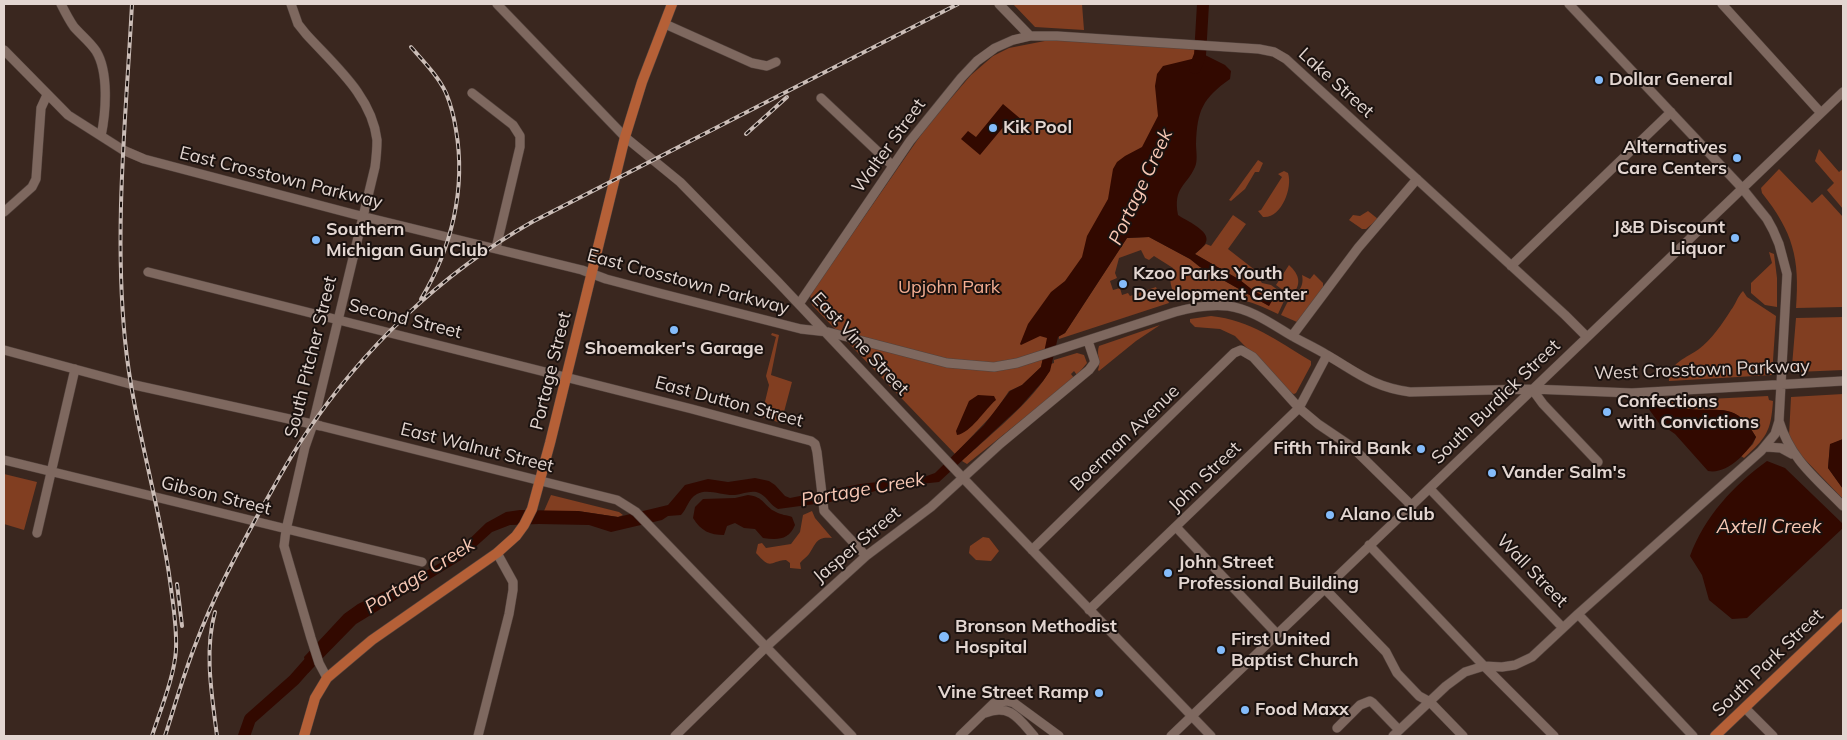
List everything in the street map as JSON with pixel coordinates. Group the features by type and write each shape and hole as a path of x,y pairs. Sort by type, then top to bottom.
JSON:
{"main road":[{"name":"Portage Street","path":"327,678 372,640 497,553 516,536 524,525 532,509 540,481 625,137 642,82 671,5"},
{"name":"South Park Street","path":"1715,736 1843,614"},
{"path":"304,736 315,698 327,678"}],"street":[{"path":"61,4 75,28 96,51 101,63 105,96 105,116 101,136"},
{"name":"South Pitcher Street","path":"291,4 298,24 360,95 373,122 377,141 375,166 313,424 305,447 284,546 319,663 327,678"},
{"name":"East Vine Street","path":"497,4 625,137 680,182 828,332 963,478 1211,736"},
{"path":"999,4 1030,36"},
{"path":"1569,4 1742,188 1767,219 1773,230 1787,274 1779,421 1776,434 1766,446 1578,614"},
{"path":"1722,4 1821,113"},
{"path":"665,24 752,63 767,66 776,62"},
{"name":"Lake Street","path":"1030,36 1202,45 1259,49 1274,52 1286,59 1587,337"},
{"name":"Walter Street","path":"799,304 893,166 932,113 977,61 1003,44 1030,36"},
{"name":"East Crosstown Parkway","path":"4,50 68,115 124,150 144,159 363,216 496,248 659,293 801,329 828,332 915,356 959,365 1006,366 1188,308 1215,305 1245,310 1262,318 1362,377 1391,390 1423,393 1532,389"},
{"name":"South Burdick Street","path":"1171,736 1843,92"},
{"path":"472,93 508,121 520,136 520,147 496,248"},
{"path":"5,207 32,186 36,179 41,108 47,95"},
{"path":"821,98 893,166"},
{"path":"1511,266 1670,112"},
{"path":"1292,336 1358,248 1417,179"},
{"name":"Second Street","path":"148,272 566,377"},
{"name":"Jasper Street","path":"675,736 766,647 866,556 931,507 1000,444 1093,366 1094,357 1088,341"},
{"name":"East Walnut Street","path":"4,350 130,384 313,424 617,500 636,512 648,524 852,736"},
{"name":"Boerman Avenue","path":"1032,550 1234,354 1241,350 1254,357 1299,408"},
{"name":"John Street","path":"1089,610 1299,408 1327,355"},
{"path":"37,532 75,369"},
{"name":"East Dutton Street","path":"566,377 812,442 815,444 817,452 824,511 866,556"},
{"name":"West Crosstown Parkway","path":"1532,389 1632,393 1843,381"},
{"path":"1532,389 1542,404 1598,462"},
{"path":"1299,408 1318,424 1352,447 1412,506"},
{"path":"1779,421 1786,441 1795,455 1843,506"},
{"path":"1766,446 1781,448 1795,455"},
{"name":"Gibson Street","path":"4,460 422,562"},
{"name":"Wall Street","path":"1430,489 1563,628 1578,614 1693,736"},
{"path":"1176,527 1277,634"},
{"path":"1370,545 1484,666 1554,736"},
{"path":"478,736 509,614 513,590 513,582 497,553"},
{"path":"1325,588 1386,652 1397,672 1420,697 1430,702 1462,736"},
{"path":"1337,728 1360,705 1370,702 1373,703 1396,733 1446,686 1465,672 1476,667 1502,667 1526,661 1563,628"},
{"path":"960,736 994,703 1007,701 1014,703 1058,736"},
{"path":"1745,708 1773,736"},
{"path":"980,716 996,709 1006,710 1016,716 1034,736"}],"green space":[{"path":"1013,4 1082,4 1084,30 1035,27"},
{"name":"Upjohn Park","path":"1055,39 1196,49 1198,54 1048,337 1041,367 1022,385 1009,391 994,413 955,454 812,305 810,295 927,126 971,75 993,56 1009,48"},
{"path":"1819,149 1839,172 1843,169 1843,209 1827,190 1834,183 1815,161"},
{"path":"1258,160 1263,163 1259,172 1255,172 1245,189 1231,201 1229,200"},
{"path":"1779,169 1812,203 1822,194 1843,217 1843,307 1796,308 1797,274 1792,246 1781,220 1762,193 1761,188"},
{"path":"1284,171 1288,173 1289,186 1284,201 1275,213 1263,217 1258,211 1261,210 1282,177 1278,174"},
{"path":"1368,211 1378,219 1366,229 1362,229 1349,220 1353,215 1360,216"},
{"path":"1233,215 1246,224 1228,249 1260,274 1259,279 1262,283 1271,285 1289,298 1284,301 1278,314 1253,303 1228,297 1202,296 1176,300 1170,279 1173,268 1154,256 1149,260 1145,258 1141,250 1119,258 1115,273 1117,278 1110,281 1113,290 1120,288 1122,295 1128,293 1130,296 1156,287 1159,295 1166,294 1169,303 1059,339 1059,336 1065,333 1127,238 1149,237 1269,306 1270,299 1255,292 1240,280 1195,254 1206,244 1211,246"},
{"path":"1769,252 1774,254 1777,278 1777,307 1765,305 1751,293 1751,283 1772,263"},
{"path":"1289,265 1296,273 1298,280 1297,288 1291,296 1276,285"},
{"path":"1314,274 1323,283 1323,288 1297,322 1281,315 1287,303 1301,288 1302,275 1310,279"},
{"path":"1743,291 1747,297 1776,316 1772,375 1669,381 1671,370 1708,341 1733,308"},
{"path":"1211,316 1239,322 1263,332 1311,361 1311,365 1296,393 1291,393 1235,336 1220,329 1195,327 1190,322 1190,319"},
{"path":"1843,317 1843,370 1797,372 1793,370 1796,318"},
{"path":"1160,325 1136,341 1099,371 1098,370 1099,346"},
{"path":"772,333 779,335 771,375 792,382 781,423 756,415 757,409 763,410 769,385 766,376 776,337 771,335"},
{"path":"1077,353 1084,355 1087,363 1077,375 1074,371 1071,374 1074,378 967,464 962,461 1027,401 1047,375 1054,360"},
{"path":"1843,394 1843,439 1830,445 1828,468 1843,489 1843,499 1790,444 1789,436 1791,397"},
{"path":"1768,396 1769,400 1773,401 1769,427 1758,445 1744,458 1741,456 1753,444 1756,437 1742,418 1727,411 1669,407 1650,402"},
{"path":"4,474 37,482 24,530 4,524"},
{"path":"551,495 619,512 623,515 618,517 578,511 544,511"},
{"path":"812,511 815,518 832,538 823,538 817,542 800,563 801,569 790,568 790,563 786,560 771,564 761,559 756,553 758,544 762,543 766,548 791,544 800,532 803,515"},
{"path":"983,537 989,538 999,551 991,561 976,560 969,553 970,546"}],"water":[{"path":"1200,4 1207,4 1206,38 1198,38"},
{"path":"1197,52 1206,53 1205,55 1225,65 1231,71 1230,79 1213,92 1200,114 1196,144 1196,165 1181,188 1177,198 1178,215 1201,230 1207,238 1204,245 1195,254 1240,280 1255,292 1270,299 1272,301 1269,306 1149,237 1127,238 1065,333 1058,337 1050,371 1043,381 1020,407 939,482 892,487 830,502 778,509 758,493 730,495 701,492 692,499 681,515 668,516 662,520 611,532 589,525 510,525 492,532 461,560 356,624 308,673 304,657 344,614 358,604 428,570 452,556 486,523 506,512 520,510 578,511 618,517 668,505 685,485 708,479 728,482 755,478 769,481 785,496 790,498 860,484 924,477 935,473 984,425 1010,391 1022,385 1041,367 1047,338 1040,336 1021,345 1028,324 1051,292 1065,281 1082,257 1087,236 1108,199 1113,169 1117,162 1142,147 1158,116 1155,86 1157,74 1163,66 1196,58"},
{"name":"Kik Pool","path":"1003,104 1022,120 1013,131 1005,125 980,155 961,139 968,131 976,137"},
{"path":"978,395 994,396 996,400 973,425 957,435 956,431 969,401"},
{"name":"Axtell Creek","path":"1650,402 1669,407 1727,411 1742,418 1756,437 1748,450 1736,462 1722,470 1708,471 1675,434 1659,423 1648,408"},
{"name":"Axtell Creek","path":"1843,439 1843,489 1828,468 1830,444"},
{"name":"Axtell Creek","path":"1767,461 1785,468 1843,524 1843,528 1747,618 1732,619 1709,600 1702,575 1690,556 1696,541 1721,503"},
{"path":"748,495 758,498 778,513 792,517 795,525 790,534 778,539 763,538 755,529 744,528 735,523 727,526 724,535 714,534 703,529 693,518 695,507 703,499 735,498"}],"waterway":[{"name":"Portage Creek","path":"1195,68 1200,55 1203,4"},
{"name":"Portage Creek","path":"244,736 250,719 294,680 317,654"}],"railway":[{"path":"132,4 122,172 122,298 129,371 165,551 176,640 173,670 152,736"},
{"path":"165,736 188,666 210,610 225,577 281,474 327,403 378,343 406,315 467,265 499,242 532,222 958,4"},
{"path":"411,47 435,75 446,93 454,120 459,152 459,174 454,217 441,259 421,299"},
{"path":"746,134 787,97"},
{"path":"177,584 182,626"},
{"path":"215,612 209,658 217,736"}],"place":[{"name":"Dollar General","path":"1599,80"},
{"name":"Kik Pool","path":"993,128"},
{"name":"Alternatives Care Centers","path":"1737,158"},
{"name":"J&B Discount Liquor","path":"1735,238"},
{"name":"Southern Michigan Gun Club","path":"316,240"},
{"name":"Kzoo Parks Youth Development Center","path":"1123,284"},
{"name":"Shoemaker's Garage","path":"674,330"},
{"name":"Confections with Convictions","path":"1607,412"},
{"name":"Fifth Third Bank","path":"1421,449"},
{"name":"Vander Salm's","path":"1492,473"},
{"name":"Alano Club","path":"1330,515"},
{"name":"John Street Professional Building","path":"1168,573"},
{"name":"Bronson Methodist Hospital","path":"944,637"},
{"name":"First United Baptist Church","path":"1221,650"},
{"name":"Vine Street Ramp","path":"1099,693"},
{"name":"Food Maxx","path":"1245,710"}]}
